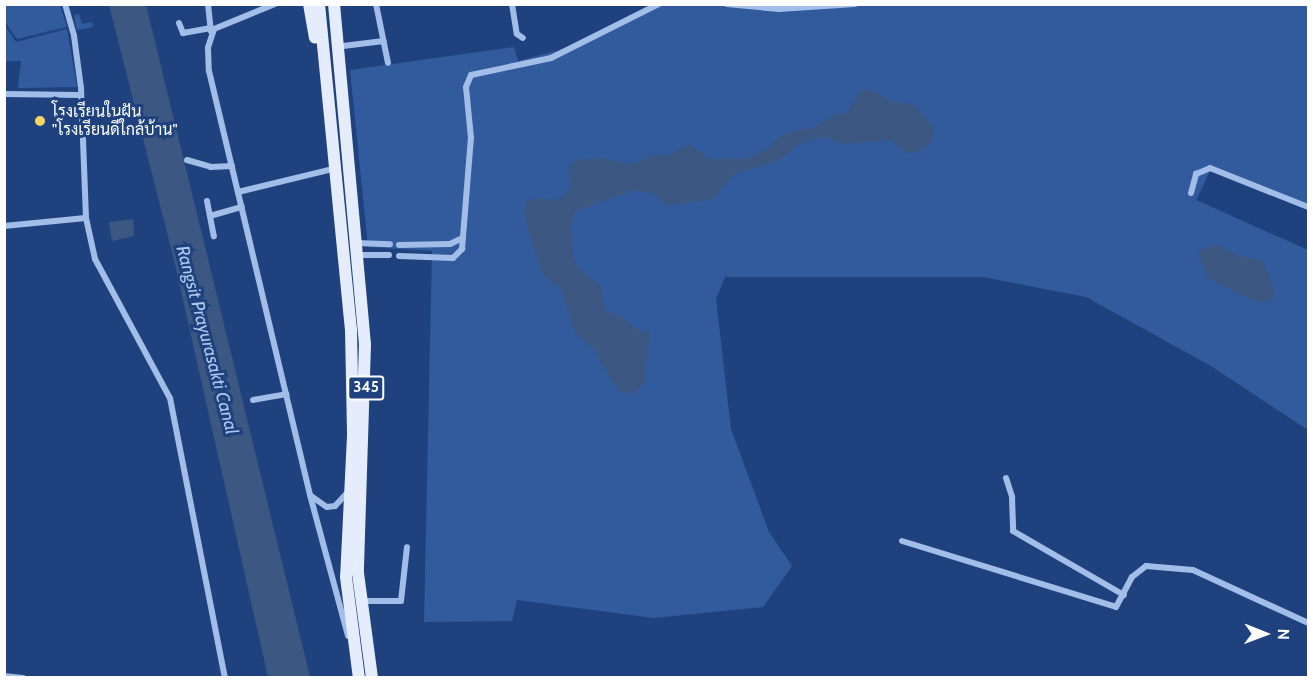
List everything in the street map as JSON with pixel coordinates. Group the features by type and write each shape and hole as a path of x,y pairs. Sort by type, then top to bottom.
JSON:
{"main road":[{"path":"309,4 327,100"},
{"name":"345","path":"319,4 352,349 346,577 354,657 359,678"},
{"name":"345","path":"334,4 341,98 357,249 366,400 360,601 372,678"},
{"path":"341,4 343,46 341,98"}],"street":[{"path":"65,4 74,36 81,95 86,218 95,259 170,398 225,678"},
{"path":"208,4 211,31 209,71 310,495 354,657"},
{"path":"179,22 183,33 211,31 275,4"},
{"path":"302,4 312,22"},
{"path":"376,4 388,63"},
{"path":"512,4 517,34 523,38"},
{"path":"399,256 453,258 462,249 471,138 467,79 477,72 561,54 659,4"},
{"path":"727,4 779,9 855,4"},
{"path":"343,46 384,41"},
{"path":"4,94 81,95"},
{"path":"188,160 211,167 232,166"},
{"path":"1191,193 1196,174 1210,168 1308,207"},
{"path":"238,192 333,169"},
{"path":"207,201 214,236"},
{"path":"210,216 242,207"},
{"path":"4,225 86,218"},
{"path":"399,245 450,244 463,238"},
{"path":"357,249 390,244"},
{"path":"357,249 389,255"},
{"path":"253,400 286,394"},
{"path":"1006,478 1012,497 1013,531 1124,595"},
{"path":"310,495 327,507 336,506 350,488"},
{"path":"902,541 1116,607 1132,578 1146,566 1176,567 1201,573 1308,623"},
{"path":"360,601 401,602 407,547"},
{"path":"4,676 23,678"}],"shaded area":[{"path":"4,5 60,5 67,27 17,39 5,22"},
{"path":"649,5 1308,5 1308,206 1212,167 1196,200 1308,250 1308,430 1211,366 1086,297 983,277 725,277 716,299 731,429 769,532 792,566 763,607 654,618 517,600 512,621 424,622 432,251 368,247 350,70 514,47 518,61 563,49"},
{"path":"79,14 82,24 92,22 93,27 77,30 74,15"},
{"path":"5,26 16,42 67,29 77,87 18,88 21,61 5,61"}],"water":[{"name":"Rangsit Prayurasakti Canal","path":"109,5 146,5 310,677 268,677 174,260"},
{"path":"861,90 873,90 890,101 913,104 933,126 932,141 920,151 908,154 890,140 843,144 823,137 799,144 776,162 734,174 713,199 668,206 652,193 634,190 574,212 571,225 573,258 581,271 601,286 605,311 624,318 635,329 650,332 644,383 633,394 619,392 593,349 574,332 562,290 542,274 524,215 526,202 534,198 555,200 564,196 570,186 568,168 576,160 599,158 630,164 653,155 670,155 689,144 710,159 748,158 765,150 783,134 815,127 836,114 847,113"},
{"path":"133,219 134,236 112,241 109,222"},
{"path":"1216,244 1237,256 1262,260 1275,291 1270,301 1256,302 1209,279 1198,255 1201,249"}],"place":[{"name":"โรงเรียนในฝัน \"โรงเรียนดีใกล้บ้าน\"","path":"40,121"}]}
